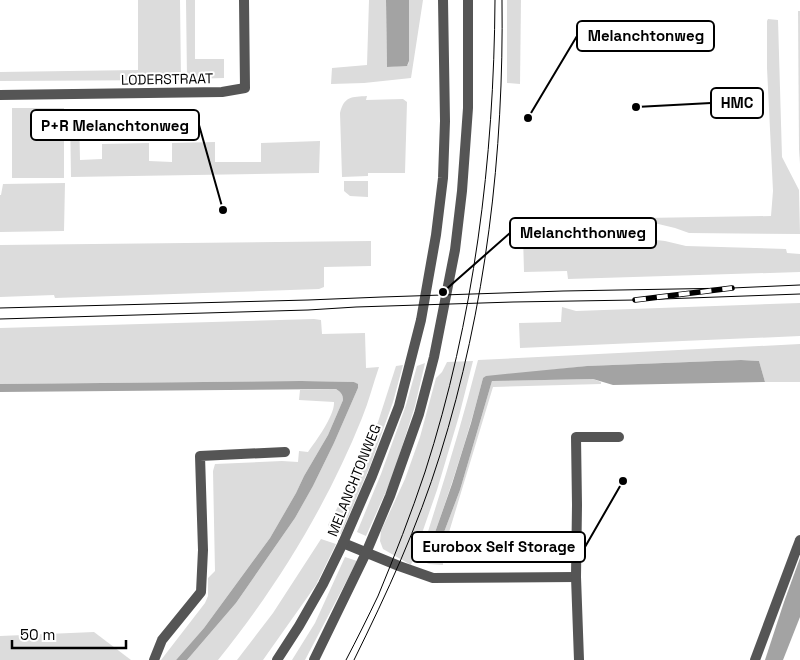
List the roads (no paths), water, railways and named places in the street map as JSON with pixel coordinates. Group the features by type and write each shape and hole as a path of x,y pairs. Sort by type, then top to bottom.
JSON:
{"street":[{"name":"LODERSTRAAT","path":"0,95 222,92 245,88 244,0"},
{"name":"MELANCHTONWEG","path":"277,660 299,626 322,584 343,543 372,476 399,406 421,320 436,235 443,178 445,121 443,0"},
{"path":"314,660 366,553 390,496 419,414 434,357 455,250 462,191 468,108 468,0"},
{"path":"579,660 576,576 576,437 619,437"},
{"path":"154,660 162,640 201,592 203,550 200,456 285,452"},
{"path":"754,660 800,540"},
{"path":"343,543 433,578 576,576"}],"tram line":[{"path":"346,660 378,596 397,550 425,472 442,415 456,357 478,239 485,180 491,120 495,0"},
{"path":"354,660 390,584 422,508 456,400 469,343 489,230 495,172 500,115 502,0"},
{"path":"0,308 800,285"},
{"path":"0,319 800,294"}],"railway":[{"path":"635,300 732,288"}],"place":[{"name":"HMC","path":"636,107"},
{"name":"Melanchtonweg","path":"528,118"},
{"name":"P+R Melanchtonweg","path":"223,210"},
{"name":"Melanchthonweg","path":"443,292"},
{"name":"Eurobox Self Storage","path":"623,481"}]}
